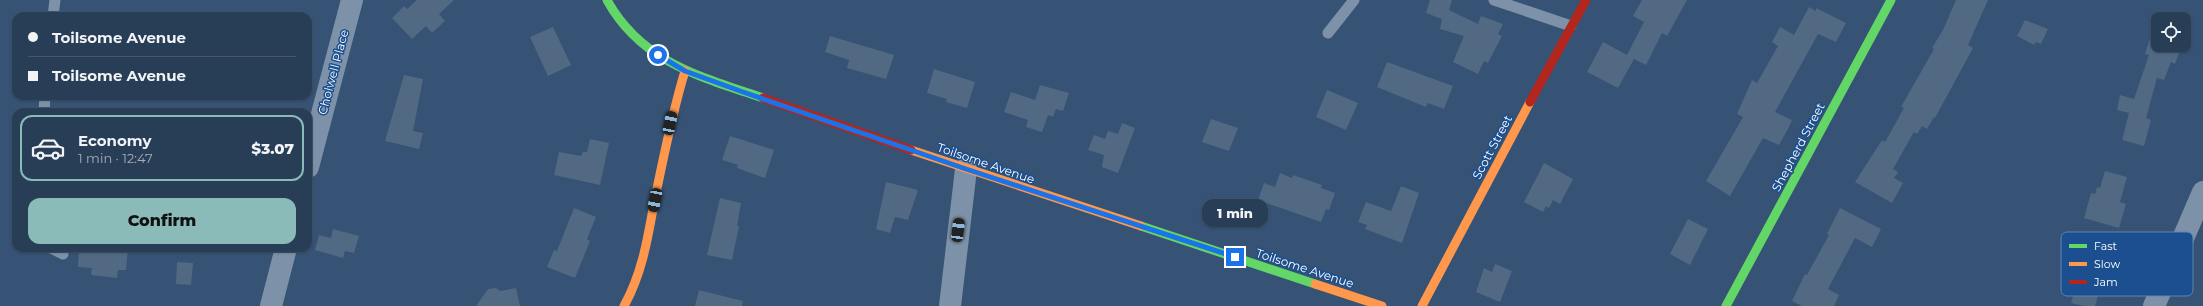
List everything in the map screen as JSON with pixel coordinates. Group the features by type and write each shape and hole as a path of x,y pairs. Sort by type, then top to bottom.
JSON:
{"street":[{"name":"Cholwell Place","path":"312,152 352,0"},
{"name":"Toilsome Avenue","path":"607,0 620,21 648,48 668,62 685,71 966,169 1382,306"},
{"name":"Scott Street","path":"1422,306 1586,0"},
{"name":"Shepherd Street","path":"1726,306 1891,0"},
{"path":"625,306 643,261 673,108 685,71"},
{"path":"950,306 966,169"},
{"path":"2186,232 2203,192"},
{"path":"271,306 285,252"},
{"path":"2154,306 2158,296"}],"lane":[{"path":"53,12 54,0"},
{"path":"1328,33 1354,0"},
{"path":"1494,0 1571,26"},
{"path":"59,252 63,254"}],"building":[{"path":"417,0 454,0 439,14 445,21 432,33 426,26 412,39 392,18 404,6 407,9"},
{"path":"1430,0 1452,0 1449,10 1478,24 1481,16 1503,24 1498,34 1502,36 1488,63 1484,61 1478,74 1453,62 1464,36 1440,29 1442,19 1426,13"},
{"path":"1642,0 1687,0 1667,36 1662,33 1646,65 1634,59 1618,88 1587,72 1603,42 1627,55 1644,22 1633,16"},
{"path":"1956,0 1988,0 1968,45 1973,48 1935,118 1934,117 1927,129 1922,126 1917,134 1914,132 1893,169 1898,172 1894,178 1903,183 1892,203 1855,182 1882,140 1885,142 1904,108 1901,107 1934,49 1932,48 1943,30"},
{"path":"1809,7 1816,11 1816,8 1846,23 1836,42 1818,34 1775,112 1792,120 1789,127 1779,145 1763,138 1730,196 1706,181 1743,117 1737,114 1752,80 1757,83 1778,46 1772,42 1780,27 1794,35"},
{"path":"2025,20 2048,29 2041,44 2036,42 2034,45 2017,36"},
{"path":"553,27 571,65 548,76 530,37"},
{"path":"2151,35 2151,52 2179,52 2175,64 2171,62 2164,80 2157,78 2146,118 2151,120 2144,146 2122,140 2129,113 2117,110 2120,95 2134,99 2149,55 2145,54"},
{"path":"830,36 894,55 886,79 847,68 849,60 825,52"},
{"path":"1387,62 1453,86 1444,109 1428,103 1426,107 1377,87"},
{"path":"934,69 975,82 967,108 946,102 947,99 927,93"},
{"path":"404,75 423,79 413,131 423,133 419,149 385,141"},
{"path":"1040,85 1069,93 1063,111 1056,109 1053,117 1048,115 1042,132 1026,127 1028,120 1004,112 1011,92 1035,100"},
{"path":"1327,90 1358,103 1346,130 1316,117"},
{"path":"1211,119 1238,128 1229,151 1202,142"},
{"path":"1122,123 1135,128 1118,173 1102,167 1104,155 1088,150 1094,135 1105,139 1108,131 1118,134"},
{"path":"730,136 774,150 765,178 737,168 738,165 722,160"},
{"path":"590,139 609,143 600,185 554,175 559,152 581,156 583,152 587,152"},
{"path":"1544,163 1573,179 1560,204 1553,200 1549,208 1546,206 1543,212 1524,202"},
{"path":"2105,171 2127,177 2120,202 2126,204 2119,228 2084,218 2091,193 2095,194 2097,187 2100,188"},
{"path":"1280,173 1292,178 1293,175 1322,185 1321,188 1335,193 1329,210 1326,209 1321,222 1258,200 1264,183 1275,187"},
{"path":"886,182 918,190 908,220 895,217 890,233 876,229"},
{"path":"1401,186 1419,193 1402,243 1365,229 1367,225 1358,222 1366,202 1391,211"},
{"path":"720,198 741,203 737,226 739,226 732,260 707,255"},
{"path":"574,208 596,217 587,239 590,241 575,278 547,267 554,250 557,251"},
{"path":"1840,208 1881,229 1872,247 1855,238 1828,289 1839,295 1834,306 1802,306 1792,301 1805,274 1807,275 1829,235 1827,234"},
{"path":"1688,219 1708,229 1690,265 1670,254"},
{"path":"333,229 359,236 354,253 345,251 343,258 315,250 319,235 331,238"},
{"path":"79,252 128,252 126,270 118,270 117,278 91,275 92,268 78,267"},
{"path":"177,262 193,263 191,285 176,284"},
{"path":"1495,264 1512,271 1500,302 1476,292 1484,268 1492,272"},
{"path":"496,288 500,291 516,288 520,306 476,306 488,289"},
{"path":"699,290 743,301 742,306 695,306"},
{"path":"2073,296 2098,296 2095,306 2084,306 2071,303"}],"traffic: fast":[{"path":"607,0 621,21 637,39 655,53 695,74 763,98"},
{"path":"1726,306 1891,0"},
{"path":"1141,226 1315,284"}],"traffic: slow":[{"path":"624,306 636,280 644,254 668,134 685,71"},
{"path":"1422,306 1530,102"},
{"path":"911,150 1141,226"},
{"path":"1315,284 1382,306"}],"traffic: jam":[{"path":"1530,102 1586,0"},
{"path":"763,98 911,150"}],"route":[{"path":"658,55 685,71 743,92 966,169 1235,257"}]}
